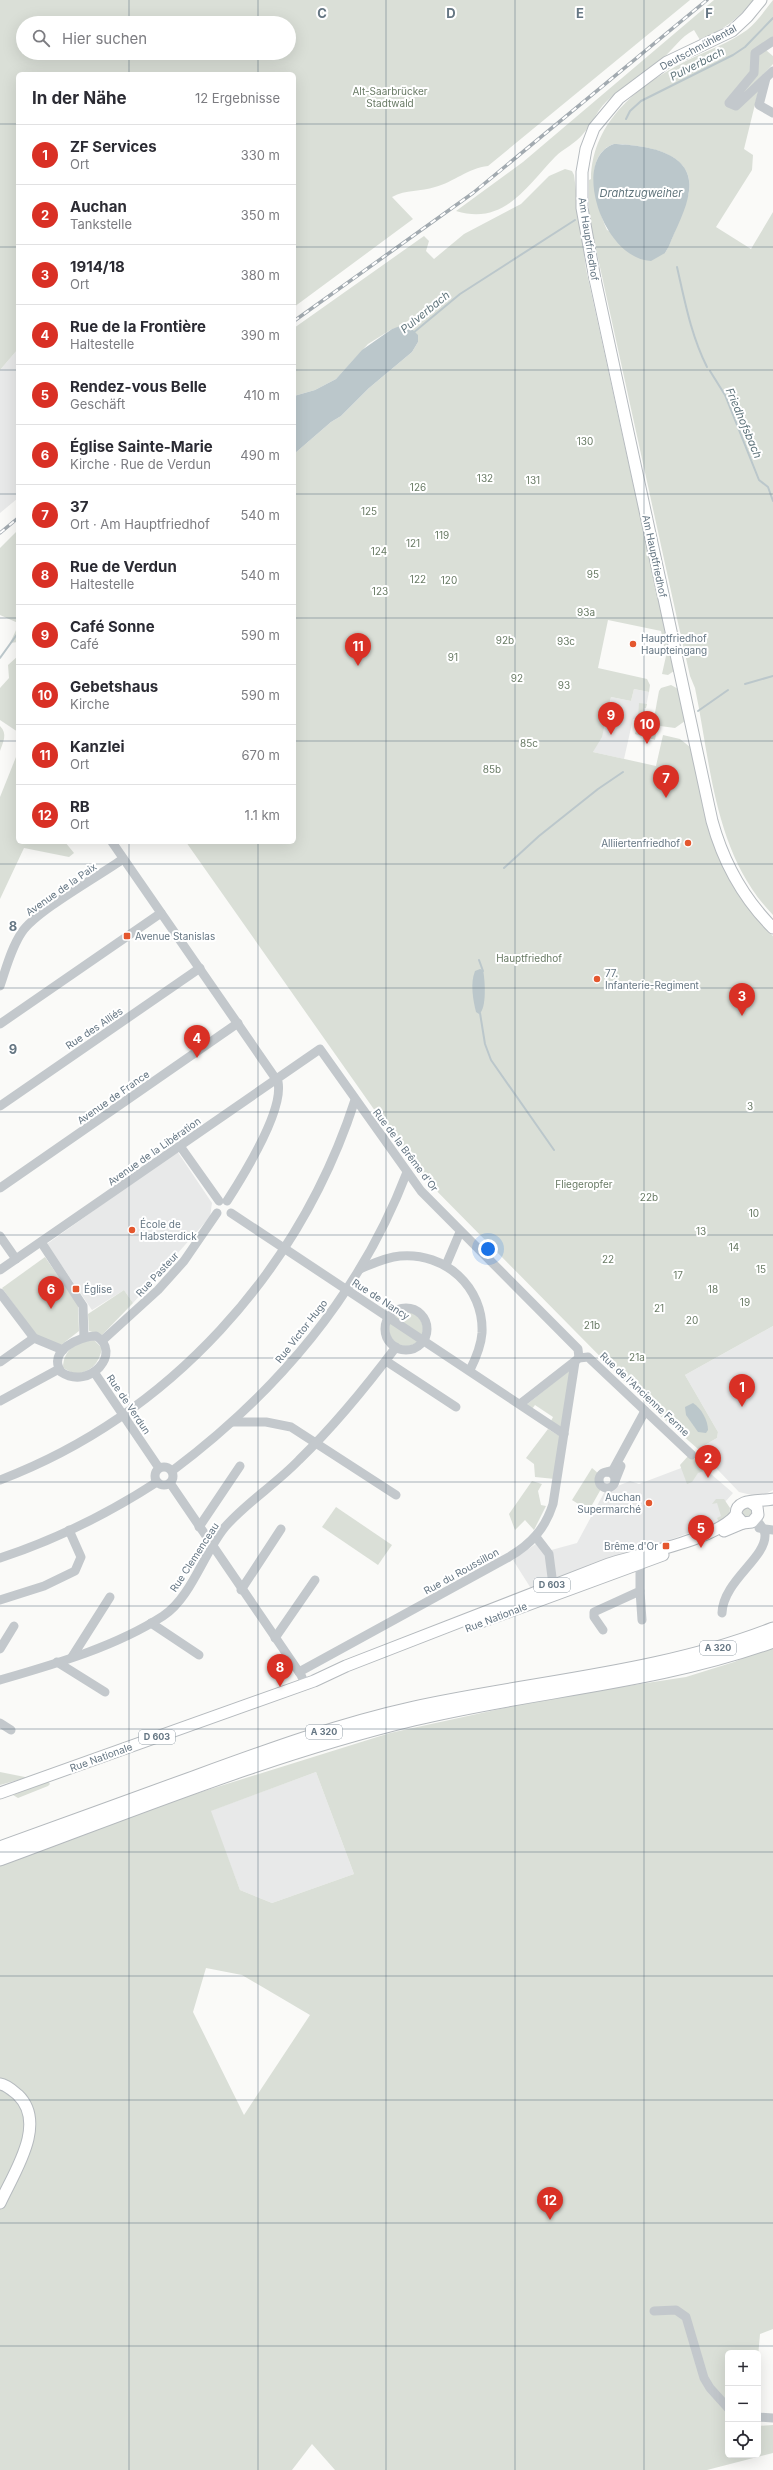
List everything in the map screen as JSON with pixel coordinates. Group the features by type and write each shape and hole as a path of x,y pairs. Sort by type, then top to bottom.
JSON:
{"highway":[{"name":"A 320","path":"0,1848 273,1748 361,1721 452,1700 667,1661 722,1647 773,1629"},
{"name":"A 320","path":"0,1859 277,1758 365,1731 461,1709 680,1669 725,1658 773,1641"}],"main road":[{"name":"Deutschmühlental","path":"582,168 586,149 594,128 619,98 676,56 732,31 747,17 761,0"},
{"name":"Am Hauptfriedhof","path":"582,168 581,190 584,222 612,361 712,821 722,850 734,876 752,904 773,928"},
{"path":"750,1502 773,1499"},
{"path":"749,1519 757,1507 750,1502"},
{"name":"D 603","path":"749,1519 738,1505 750,1502"},
{"path":"749,1519 773,1505"},
{"name":"Rue Nationale","path":"0,1793 310,1682 349,1672 643,1553 662,1550 710,1532 728,1523 749,1519"},
{"name":"Rue Nationale","path":"557,1587 639,1564 709,1538 749,1519"},
{"path":"0,2084 11,2089 22,2100 30,2121 27,2145 0,2203"}],"street":[{"path":"770,74 736,106 729,103 754,73 756,53 773,41"},
{"path":"770,74 759,102 761,109 773,113"},
{"path":"113,844 276,1079 279,1096 269,1124 223,1201 216,1207 217,1214 224,1216 230,1213 232,1208 223,1201 180,1146"},
{"name":"Avenue de la Paix","path":"0,986 17,942 26,927 123,859"},
{"path":"0,1024 161,913"},
{"name":"Rue des Alliés","path":"0,1106 200,968"},
{"name":"Avenue de France","path":"0,1188 238,1023"},
{"name":"Avenue de la Libération","path":"0,1270 320,1049"},
{"name":"Rue de la Brême d'Or","path":"320,1049 421,1191 460,1232 578,1349 577,1360"},
{"path":"0,1480 78,1444 123,1415 168,1380 208,1344 257,1288 285,1249 316,1195 337,1151 355,1100"},
{"name":"Rue Victor Hugo","path":"172,1471 233,1422 264,1393 302,1350 347,1290 360,1269 386,1224 407,1172"},
{"name":"Rue de Nancy","path":"230,1213 520,1404"},
{"name":"Rue Pasteur","path":"103,1340 158,1290 184,1262 217,1214"},
{"path":"446,1265 460,1232"},
{"path":"0,1236 16,1260"},
{"path":"42,1242 83,1306 84,1337"},
{"path":"360,1269 391,1257 404,1255 428,1258 446,1265 463,1280 471,1290 480,1311 481,1341 470,1370"},
{"path":"0,1293 34,1338 63,1350"},
{"path":"405,1307 418,1311 426,1321 427,1328 424,1340 414,1348 402,1350 396,1347 385,1334 388,1316 405,1307"},
{"path":"0,1401 59,1369 63,1350 74,1341 84,1337 96,1336 103,1340 106,1354 98,1369 94,1372 84,1377 73,1378 59,1369"},
{"path":"0,1362 34,1338"},
{"name":"Rue Clemenceau","path":"0,1680 72,1657 151,1623 174,1606 224,1529 237,1514 298,1461 316,1443 347,1409 396,1347"},
{"name":"Rue de l'Ancienne Ferme","path":"577,1360 585,1357 591,1359 692,1455"},
{"path":"564,1434 520,1404 577,1360"},
{"name":"Rue du Roussillon","path":"299,1672 509,1557 536,1537 548,1517 552,1504 577,1360"},
{"path":"386,1361 456,1407"},
{"name":"Rue de Verdun","path":"94,1372 159,1468"},
{"path":"634,1434 634,1440 615,1481 609,1488 601,1485 600,1476 613,1470 630,1437 634,1434 645,1411"},
{"path":"233,1422 280,1424 301,1432 396,1495"},
{"path":"199,1527 240,1466"},
{"path":"166,1467 172,1471 173,1476 170,1483 164,1485 157,1482 155,1473 159,1468 166,1467"},
{"path":"608,1472 613,1475 615,1481"},
{"path":"0,1558 69,1530 126,1501 157,1482"},
{"path":"170,1483 241,1590 299,1672 310,1682"},
{"path":"722,1613 724,1602 730,1589 763,1546 768,1530 749,1519"},
{"path":"241,1590 281,1529"},
{"path":"0,1600 44,1586 75,1571 81,1557 69,1530"},
{"path":"536,1537 549,1554 557,1587"},
{"path":"642,1620 639,1564 643,1553"},
{"path":"275,1638 315,1580"},
{"path":"603,1630 594,1617 594,1612 640,1591"},
{"path":"72,1657 110,1597"},
{"path":"151,1623 199,1655"},
{"path":"0,1649 14,1626"},
{"path":"57,1662 105,1692"},
{"path":"0,1722 11,1730"},
{"path":"654,2311 676,2310 682,2312 686,2317 704,2378 710,2388 725,2405"},
{"path":"761,2417 773,2418"}],"shaded area":[{"path":"16,351 16,500 0,513 0,370"},
{"path":"634,689 649,692 644,716 641,719 633,719 624,759 593,752 605,726 611,697 631,701"},
{"name":"École de Habsterdick","path":"177,1151 212,1203 210,1217 133,1303 124,1290 92,1310 47,1244"},
{"path":"773,1326 773,1490 760,1497 739,1492 698,1449 717,1438 718,1432 685,1375"},
{"path":"697,1462 733,1493 725,1502 730,1511 719,1522 532,1590 513,1560 537,1543 544,1552 577,1543 605,1491 630,1481 639,1484"},
{"path":"316,1772 354,1874 272,1903 240,1890 210,1811"}],"green space":[{"name":"Alt-Saarbrücker Stadtwald","path":"0,0 690,0 488,166 474,169 442,185 424,190 397,194 392,197 413,219 296,306 296,72 16,72 16,351 0,370"},
{"path":"714,0 754,0 730,23 708,36 700,40 694,30 689,33 654,66 612,96 580,137 555,157 513,201 488,213 473,214 456,211 523,162"},
{"path":"773,0 773,37 761,46 773,56 773,64 762,76 744,149 753,155 752,170 716,227 751,249 773,212 773,915 753,891 738,865 718,808 711,778 695,688 690,676 678,623 589,217 589,180 591,179 594,158 600,139 610,121 622,106 637,92 672,69 740,35 758,20","holes":["614,144 638,146 664,153 675,159 684,167 689,178 688,197 665,253 607,230 603,220 596,196 594,182 598,159 604,150"]},
{"name":"Hauptfriedhof","path":"565,169 572,171 574,175 586,269 674,671 668,675 662,674 666,656 661,631 608,620 598,668 647,679 650,685 649,692 634,689 631,701 611,697 602,737 593,752 656,766 663,735 680,739 690,747 706,821 717,853 741,897 773,936 773,1326 685,1375 718,1432 717,1438 698,1449 649,1406 418,1172 187,844 296,844 296,452 331,422 341,416 369,388 412,352 418,342 409,326 392,329 368,344 336,379 315,390 296,395 296,327 424,236 429,241 426,251 434,259 464,234 521,204 549,176"},
{"path":"16,532 16,622 0,615 0,548"},
{"path":"16,630 16,642 10,643"},
{"path":"16,658 16,731 0,720 0,688 9,678 8,665"},
{"path":"671,685 680,690 685,721 675,728 660,726 654,718 659,691 661,688"},
{"path":"639,703 647,704 646,708 644,708 644,716 638,719"},
{"path":"0,726 4,732 4,735 0,751"},
{"path":"636,730 656,734 655,740 635,734"},
{"path":"16,757 16,844 67,844 74,853 69,857 24,848 0,899 0,797"},
{"path":"45,1257 78,1305 79,1331 61,1345 36,1335 2,1288"},
{"path":"124,1290 133,1303 102,1335 89,1331 88,1314"},
{"path":"403,1312 409,1312 413,1313 420,1319 423,1329 422,1336 416,1343 409,1346 403,1346 399,1345 392,1339 389,1332 389,1326 390,1322 396,1315"},
{"path":"94,1340 102,1348 99,1359 90,1369 75,1374 63,1368 65,1356 68,1351 77,1345"},
{"path":"571,1369 562,1428 551,1421 553,1417 535,1405 532,1409 526,1405"},
{"path":"548,1429 561,1437 555,1479 535,1477 534,1464 526,1458"},
{"path":"689,1455 699,1462 704,1471 698,1473 692,1482 687,1484 680,1465"},
{"path":"592,1468 599,1474 597,1483 601,1489 592,1505 580,1505 572,1500"},
{"path":"532,1481 542,1484 538,1491 541,1505 546,1506 534,1530 525,1520 515,1530 509,1514"},
{"path":"716,1499 724,1499 730,1508 729,1516 719,1522 717,1518 721,1516 717,1503 712,1504"},
{"path":"751,1506 754,1515 744,1519 740,1509"},
{"path":"336,1507 392,1545 378,1565 322,1527"},
{"path":"773,1645 773,2329 760,2334 759,2350 725,2350 725,2458 754,2458 707,2470 335,2470 312,2444 292,2470 0,2470 0,1866 76,1834 185,1797 390,1733 555,1697 686,1677 734,1662","holes":["316,1772 354,1874 272,1903 240,1890 211,1811","206,1968 242,1975 310,2015 244,2115 193,2012"]},
{"path":"0,1772 25,1777 25,1778 0,1785"},
{"path":"48,1781 50,1784 48,1786 18,1798 13,1795"},
{"path":"773,2425 773,2453 761,2456 761,2426"}],"water":[{"name":"Drahtzugweiher","path":"614,144 639,146 665,153 676,159 684,167 689,178 689,191 686,205 669,246 665,253 651,261 634,256 619,244 607,227 598,207 594,187 594,168 601,153"},
{"path":"403,325 409,326 418,335 418,342 412,352 369,388 341,416 331,422 296,452 296,395 315,390 336,379 362,350 392,329"},
{"path":"480,969 483,970 485,994 482,1011 479,1014 476,1012 472,986 475,971"},
{"path":"693,1403 704,1415 708,1426 706,1433 698,1432 686,1415 685,1407"}],"waterway":[{"name":"Pulverbach","path":"626,119 630,111 641,101 733,55 745,47 773,18"},
{"name":"Pulverbach","path":"413,333 460,294 575,220"},
{"name":"Friedhofsbach","path":"677,267 693,331 701,355 707,367"},
{"name":"Friedhofsbach","path":"710,371 725,395 759,480 768,487 773,501"},
{"name":"Pulverbach","path":"0,658 16,636"},
{"path":"745,684 773,676"},
{"path":"698,711 728,690"},
{"path":"504,868 539,836 598,789 623,772"},
{"path":"479,960 483,971"},
{"path":"480,1013 485,1044 491,1060 554,1150"}],"railway":[{"path":"296,320 473,193 707,0"},
{"path":"0,533 16,520"}],"place":[{"name":"Hauptfriedhof Haupteingang","path":"633,644"},
{"name":"Kanzlei","path":"358,666"},
{"name":"Café Sonne","path":"611,735"},
{"name":"Gebetshaus","path":"647,744"},
{"name":"37","path":"666,798"},
{"name":"Alliiertenfriedhof","path":"688,843"},
{"name":"Avenue Stanislas","path":"127,936"},
{"name":"77. Infanterie-Regiment","path":"597,979"},
{"name":"1914/18","path":"742,1016"},
{"name":"Rue de la Frontière","path":"197,1058"},
{"name":"École de Habsterdick","path":"132,1230"},
{"name":"Église","path":"76,1289"},
{"name":"Église Sainte-Marie","path":"51,1309"},
{"name":"ZF Services","path":"742,1407"},
{"name":"Auchan","path":"708,1478"},
{"name":"Auchan Supermarché","path":"649,1503"},
{"name":"Brême d'Or","path":"666,1546"},
{"name":"Rendez-vous Belle","path":"701,1548"},
{"name":"Rue de Verdun","path":"280,1687"},
{"name":"RB","path":"550,2220"}],"park label":[{"name":"130","path":"585,441"},
{"name":"132","path":"485,478"},
{"name":"131","path":"533,480"},
{"name":"126","path":"418,487"},
{"name":"125","path":"369,511"},
{"name":"119","path":"442,535"},
{"name":"121","path":"413,543"},
{"name":"124","path":"379,551"},
{"name":"95","path":"593,574"},
{"name":"122","path":"418,579"},
{"name":"120","path":"449,580"},
{"name":"123","path":"380,591"},
{"name":"93a","path":"586,612"},
{"name":"92b","path":"505,640"},
{"name":"93c","path":"566,641"},
{"name":"91","path":"453,657"},
{"name":"92","path":"517,678"},
{"name":"93","path":"564,685"},
{"name":"85c","path":"529,743"},
{"name":"85b","path":"492,769"},
{"name":"3","path":"750,1106"},
{"name":"Fliegeropfer","path":"584,1184"},
{"name":"22b","path":"649,1197"},
{"name":"10","path":"754,1213"},
{"name":"13","path":"701,1231"},
{"name":"14","path":"734,1247"},
{"name":"22","path":"608,1259"},
{"name":"15","path":"761,1269"},
{"name":"17","path":"678,1275"},
{"name":"18","path":"713,1289"},
{"name":"19","path":"745,1302"},
{"name":"21","path":"659,1308"},
{"name":"20","path":"692,1320"},
{"name":"21b","path":"592,1325"},
{"name":"21a","path":"637,1357"}]}
